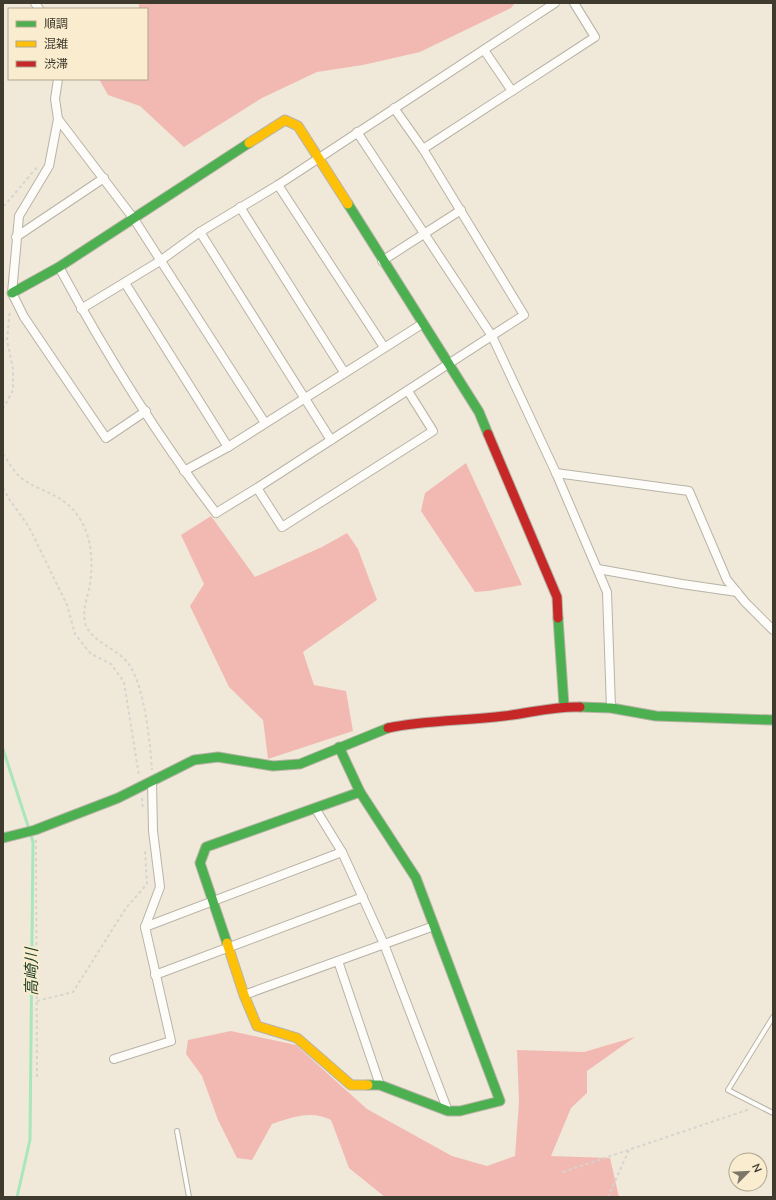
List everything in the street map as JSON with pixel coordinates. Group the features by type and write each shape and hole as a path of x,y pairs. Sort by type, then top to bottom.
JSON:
{"street":[{"path":"81,309 160,261 200,232 278,185 555,3"},
{"path":"423,149 595,37 574,3"},
{"path":"484,50 512,91"},
{"path":"58,80 55,99 58,119 49,166 19,216 12,293 24,317 106,438 146,411"},
{"path":"59,267 81,309 184,471 216,513 408,391 524,315 423,149 394,108"},
{"path":"58,119 134,219 265,423"},
{"path":"12,293 59,267 285,120 298,126 382,261 479,412 557,597 564,706"},
{"path":"357,132 492,336 556,473 607,592 611,708"},
{"path":"16,237 104,178"},
{"path":"278,185 384,347"},
{"path":"240,207 344,372"},
{"path":"382,261 461,210"},
{"path":"200,232 331,440"},
{"path":"124,283 228,447"},
{"path":"184,471 228,447 344,372 422,324"},
{"path":"257,488 282,527 433,431 408,391"},
{"path":"556,473 689,491 727,580 773,630"},
{"path":"598,569 737,592"},
{"path":"3,838 35,830 118,798 194,760 218,757 273,766 300,764 384,729 418,722 504,716 564,706 611,708 656,716 755,718 773,720"},
{"path":"339,747 360,792 416,878 500,1101 460,1111 448,1111 380,1084 351,1085 297,1038 257,1026 244,995 229,946 200,863 206,847 360,792"},
{"path":"114,1059 171,1041 145,927 160,887 153,831 152,780"},
{"path":"314,808 342,852 384,944 448,1111"},
{"path":"145,927 342,852"},
{"path":"156,975 229,946 363,898"},
{"path":"244,995 434,926"},
{"path":"338,961 380,1084"}],"lane":[{"path":"773,1017 728,1090 773,1113"},
{"path":"177,1131 190,1197"}],"path":[{"path":"3,208 39,164"},
{"path":"3,409 13,390 13,369 7,340 12,293"},
{"path":"3,454 19,477 34,486 58,496 80,518 91,549 90,584 84,604 86,624 98,641 117,652 130,666 139,688 145,717 150,747 152,780"},
{"path":"3,488 8,499 29,527 67,605 75,634 90,653 111,664 124,682 141,786 143,817"},
{"path":"35,830 37,1079"},
{"path":"37,1001 73,992 126,908 147,884 145,847"},
{"path":"563,1172 759,1106"},
{"path":"608,1197 629,1150"}],"shaded area":[{"path":"139,3 515,3 511,8 420,52 363,65 317,72 262,98 184,147 140,106 108,95 100,80 148,80 148,8 139,8"},
{"path":"466,463 522,585 475,592 421,511 425,493"},
{"path":"211,516 255,577 322,547 347,533 358,549 377,600 303,652 314,685 346,691 353,731 268,759 263,720 229,687 190,606 204,584 181,535"},
{"path":"231,1031 296,1045 367,1109 452,1156 487,1166 515,1156 519,1102 517,1050 584,1052 635,1037 587,1071 587,1093 571,1108 551,1156 610,1158 619,1197 385,1197 349,1168 331,1120 317,1115 294,1117 272,1124 252,1160 237,1158 218,1120 202,1076 186,1054 188,1040"}],"waterway":[{"name":"高崎川","path":"3,749 29,829"},
{"name":"高崎川","path":"17,1197 30,1140 33,842 31,835"}],"traffic: fast":[{"path":"12,293 59,267 249,143"},
{"path":"348,204 479,412 488,434"},
{"path":"558,618 564,706"},
{"path":"580,707 611,708 656,716 773,720"},
{"path":"3,838 35,830 118,798 194,760 218,757 273,766 300,764 388,728"},
{"path":"339,747 360,792 416,878 500,1101 460,1111 448,1111 380,1085 368,1085"},
{"path":"227,943 200,863 206,847 360,792"}],"traffic: slow":[{"path":"249,143 285,120 298,126 348,204"},
{"path":"227,943 244,995 257,1026 297,1038 351,1085 368,1085"}],"traffic: jam":[{"path":"488,434 557,597 558,618"},
{"path":"388,728 417,723 489,718 542,710 580,707"}]}
